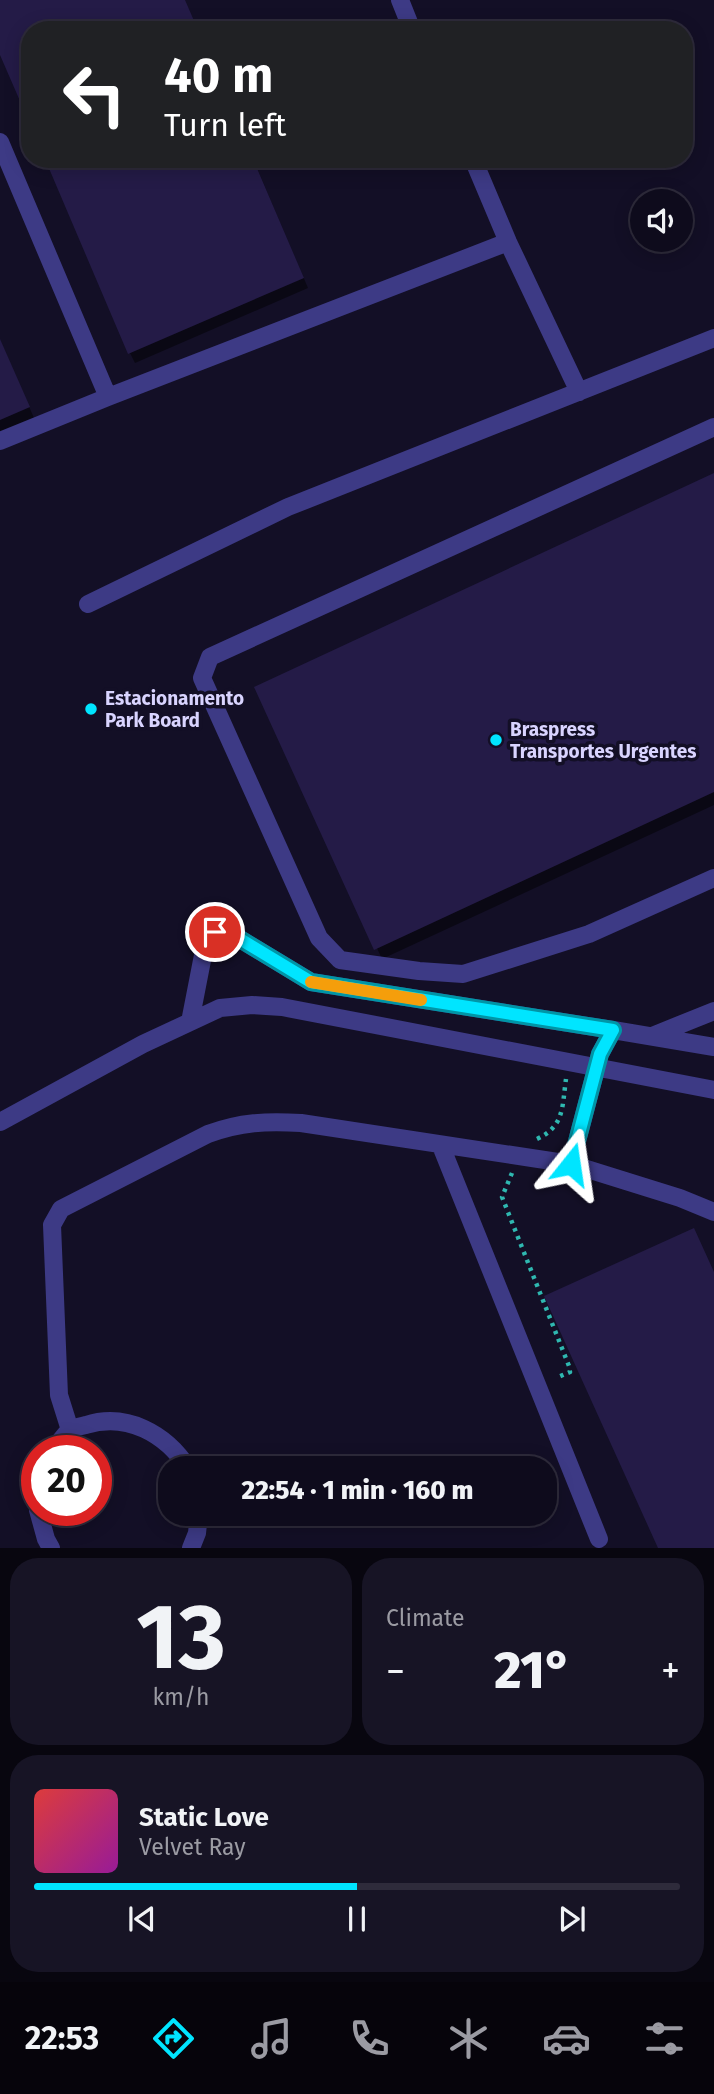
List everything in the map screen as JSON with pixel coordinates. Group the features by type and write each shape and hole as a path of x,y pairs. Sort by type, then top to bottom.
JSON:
{"street":[{"path":"400,0 408,21"},
{"path":"0,142 108,397"},
{"path":"477,168 508,242 579,392"},
{"path":"0,441 508,242"},
{"path":"88,604 288,507 714,338"},
{"path":"714,427 210,657 202,678 319,938 340,960 463,974 589,934 714,878"},
{"path":"190,1022 205,945 215,932 235,936 311,982 714,1047"},
{"path":"0,1122 143,1044 220,1008 252,1005 282,1007 714,1090"},
{"path":"652,1036 714,1011"},
{"path":"571,1164 600,1054 613,1030"},
{"path":"70,1430 59,1395 52,1224 61,1209 208,1134 233,1125 265,1121 301,1122 441,1146 571,1164 680,1198 714,1212"},
{"path":"441,1146 599,1539"},
{"path":"66,1435 70,1430 98,1421 127,1422 155,1433 180,1456"},
{"path":"42,1526 51,1548"},
{"path":"191,1548 198,1526"}],"path":[{"path":"538,1387 569,1372 502,1197 511,1175 533,1141 550,1133 560,1119 566,1079 564,1066"}],"building":[{"path":"0,0 185,0 194,21 21,21 21,103 0,55"},
{"path":"49,168 257,168 304,278 128,354"},
{"path":"0,339 30,407 0,420"},
{"name":"Braspress Transportes Urgentes","path":"714,473 714,792 374,950 254,687"},
{"path":"694,1228 714,1272 714,1548 658,1548 544,1296"}],"slow traffic":[{"path":"311,982 421,1000"}],"place":[{"name":"Estacionamento Park Board","path":"91,709"},
{"name":"Braspress Transportes Urgentes","path":"496,740"}],"route":[{"path":"215,932 235,936 311,982 613,1030 600,1054 571,1164"}]}
